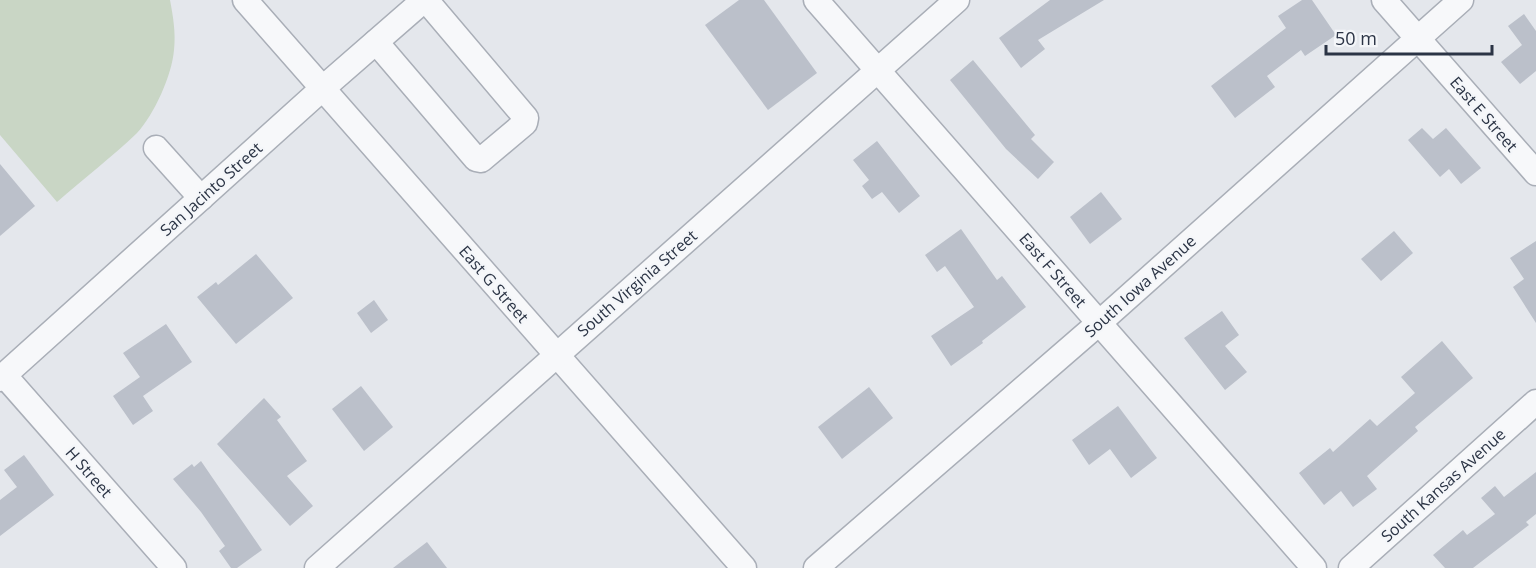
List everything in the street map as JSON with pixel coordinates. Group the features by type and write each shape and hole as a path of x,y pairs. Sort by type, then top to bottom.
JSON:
{"street":[{"name":"East G Street","path":"245,0 744,568"},
{"name":"San Jacinto Street","path":"2,377 323,88 425,0"},
{"path":"376,42 476,159 481,160 525,123 526,118 425,0"},
{"name":"East F Street","path":"816,0 1314,568"},
{"name":"South Virginia Street","path":"317,568 957,0"},
{"name":"East E Street","path":"1384,0 1536,173"},
{"name":"South Iowa Avenue","path":"816,568 1099,323 1461,0"},
{"path":"156,148 201,198"},
{"name":"H Street","path":"2,377 174,568"},
{"name":"South Kansas Avenue","path":"1351,568 1536,402"}],"green space":[{"path":"0,0 170,0 174,31 173,60 156,105 137,133 57,202 0,135"}],"building":[{"path":"739,0 764,0 817,73 768,110 705,25"},
{"path":"1050,0 1104,0 1038,40 1045,49 1021,68 999,38"},
{"path":"1302,0 1312,0 1336,35 1305,56 1301,50 1267,76 1275,87 1235,118 1211,86 1286,28 1278,16"},
{"path":"1524,14 1536,31 1536,71 1520,84 1501,62 1522,45 1508,26"},
{"path":"973,60 1035,135 1031,139 1054,162 1038,179 1006,149 950,80"},
{"path":"1422,128 1433,139 1446,128 1481,168 1461,184 1449,169 1440,177 1408,140"},
{"path":"877,141 920,196 899,213 882,192 872,199 862,186 869,180 853,160"},
{"path":"0,164 35,206 0,236"},
{"path":"1101,192 1122,219 1090,244 1070,217"},
{"path":"961,229 997,280 1002,276 1026,307 951,366 931,336 974,307 945,266 937,272 925,255"},
{"path":"1394,231 1413,253 1381,281 1361,259"},
{"path":"1536,241 1536,323 1513,287 1524,279 1510,258"},
{"path":"256,254 293,298 236,344 197,297 216,282 218,285"},
{"path":"374,300 388,320 371,333 357,313"},
{"path":"1222,311 1239,335 1225,346 1247,372 1225,390 1184,338"},
{"path":"166,324 192,362 143,396 153,411 133,425 113,396 140,377 123,353"},
{"path":"1442,341 1473,378 1415,427 1418,431 1367,476 1377,489 1353,507 1341,491 1324,505 1299,473 1330,448 1333,452 1370,419 1377,426 1415,393 1401,377"},
{"path":"361,386 393,427 364,451 332,409"},
{"path":"869,387 893,418 842,459 818,427"},
{"path":"264,398 281,417 277,420 307,461 287,476 313,506 290,526 217,444"},
{"path":"1118,406 1157,458 1131,478 1110,449 1089,465 1072,440"},
{"path":"24,455 54,495 0,536 0,500 17,487 4,470"},
{"path":"201,461 262,550 237,568 231,568 219,551 225,546 201,512 173,479 192,464 194,467"},
{"path":"1536,472 1536,514 1526,522 1529,525 1473,568 1445,568 1433,555 1463,530 1467,535 1495,514 1481,498 1495,486 1504,497"},
{"path":"427,542 447,568 393,568"}]}
